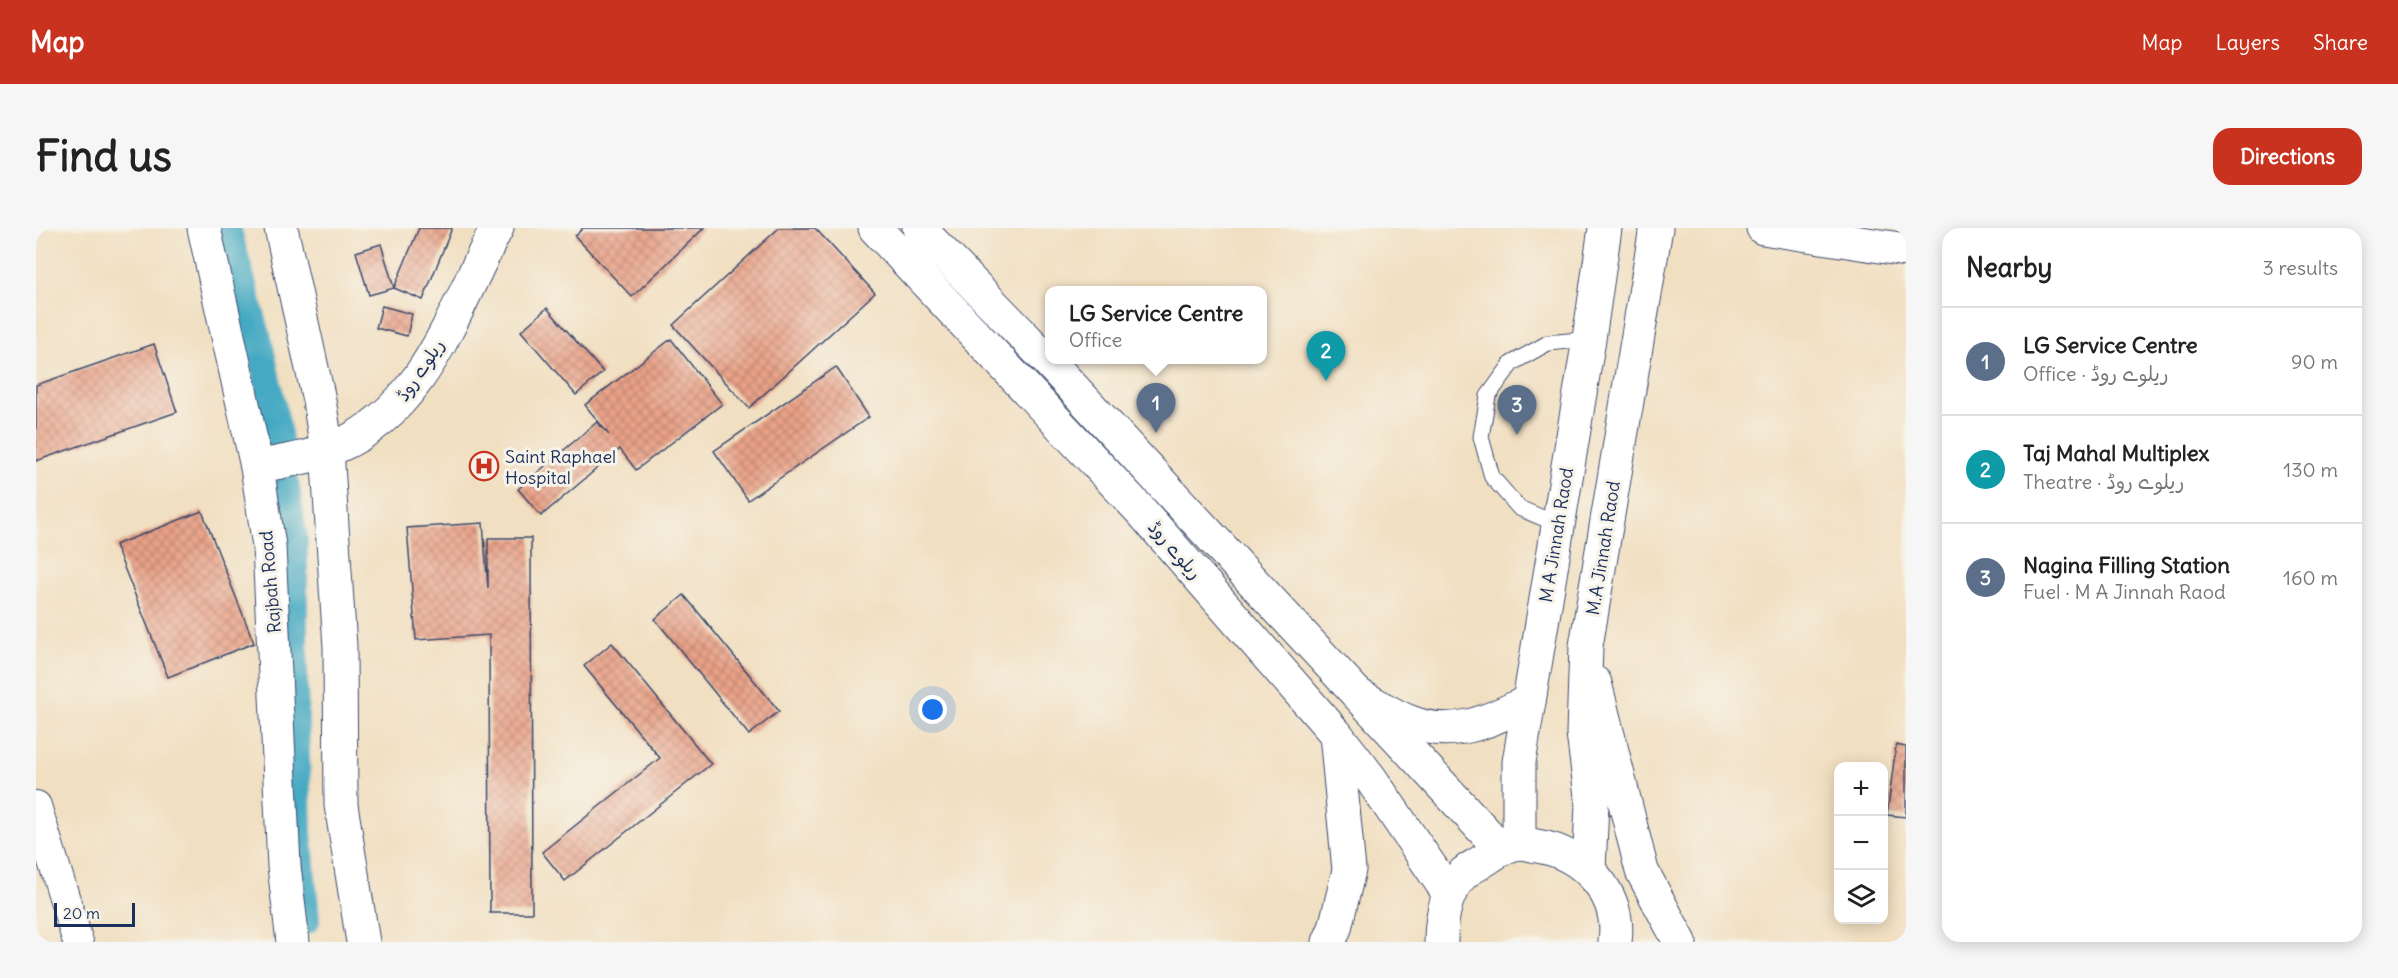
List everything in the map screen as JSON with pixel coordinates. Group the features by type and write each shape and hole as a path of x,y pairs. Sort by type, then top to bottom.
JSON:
{"main road":[{"name":"Rajbah Road","path":"204,228 265,465 282,844 293,942"},
{"path":"281,228 315,378 316,454 340,647 341,805 363,942"},
{"name":"ریلوے روڈ","path":"265,465 316,454 351,439 380,421 408,395 440,345 497,228"},
{"name":"ریلوے روڈ","path":"875,228 1141,511 1336,734 1371,778 1449,894"},
{"name":"ریلوے روڈ","path":"919,228 1045,358"},
{"name":"M A Jinnah Raod","path":"1510,846 1519,762 1589,339 1605,228"},
{"name":"M.A Jinnah Raod","path":"1589,870 1592,804 1583,733 1586,646 1656,228"},
{"path":"1763,228 1906,250"},
{"name":"ریلوے روڈ","path":"1051,364 1360,696 1510,846"},
{"path":"1586,646 1642,871 1680,942"},
{"path":"1360,696 1410,723 1452,731 1496,718 1529,701"},
{"path":"1329,942 1335,928 1349,870 1336,734"},
{"path":"1442,942 1442,920 1449,894 1463,873 1510,846 1551,848 1571,857 1589,870 1605,890 1614,913 1617,941"}],"street":[{"path":"36,806 78,942"}],"lane":[{"path":"1557,524 1519,508 1492,477 1481,437 1488,396 1512,363 1548,343 1589,339"}],"building":[{"path":"419,228 452,228 423,300 394,288"},
{"path":"583,228 704,228 632,297 575,236"},
{"path":"779,228 815,228 875,293 749,408 673,325"},
{"path":"381,244 394,288 369,295 356,252"},
{"path":"382,306 412,314 407,336 376,328"},
{"path":"547,308 603,372 576,395 521,331"},
{"path":"671,339 722,404 636,470 620,449 541,516 518,489 597,422 609,435 585,405"},
{"path":"154,344 177,412 36,461 36,385"},
{"path":"836,367 869,417 748,500 714,451"},
{"path":"202,511 254,643 168,677 115,545"},
{"path":"483,523 488,588 488,538 531,538 532,913 490,913 489,635 416,640 407,528"},
{"path":"684,595 779,711 749,735 655,619"},
{"path":"612,643 711,764 565,881 542,852 660,758 584,666"},
{"path":"1896,745 1906,747 1906,817 1888,815"}],"waterway":[{"path":"227,228 258,339 277,428 294,541 294,683 298,832 306,920"}],"place":[{"name":"Taj Mahal Multiplex","path":"1326,381"},
{"name":"LG Service Centre","path":"1156,433"},
{"name":"Nagina Filling Station","path":"1517,435"},
{"name":"Saint Raphael Hospital","path":"484,466"}]}
